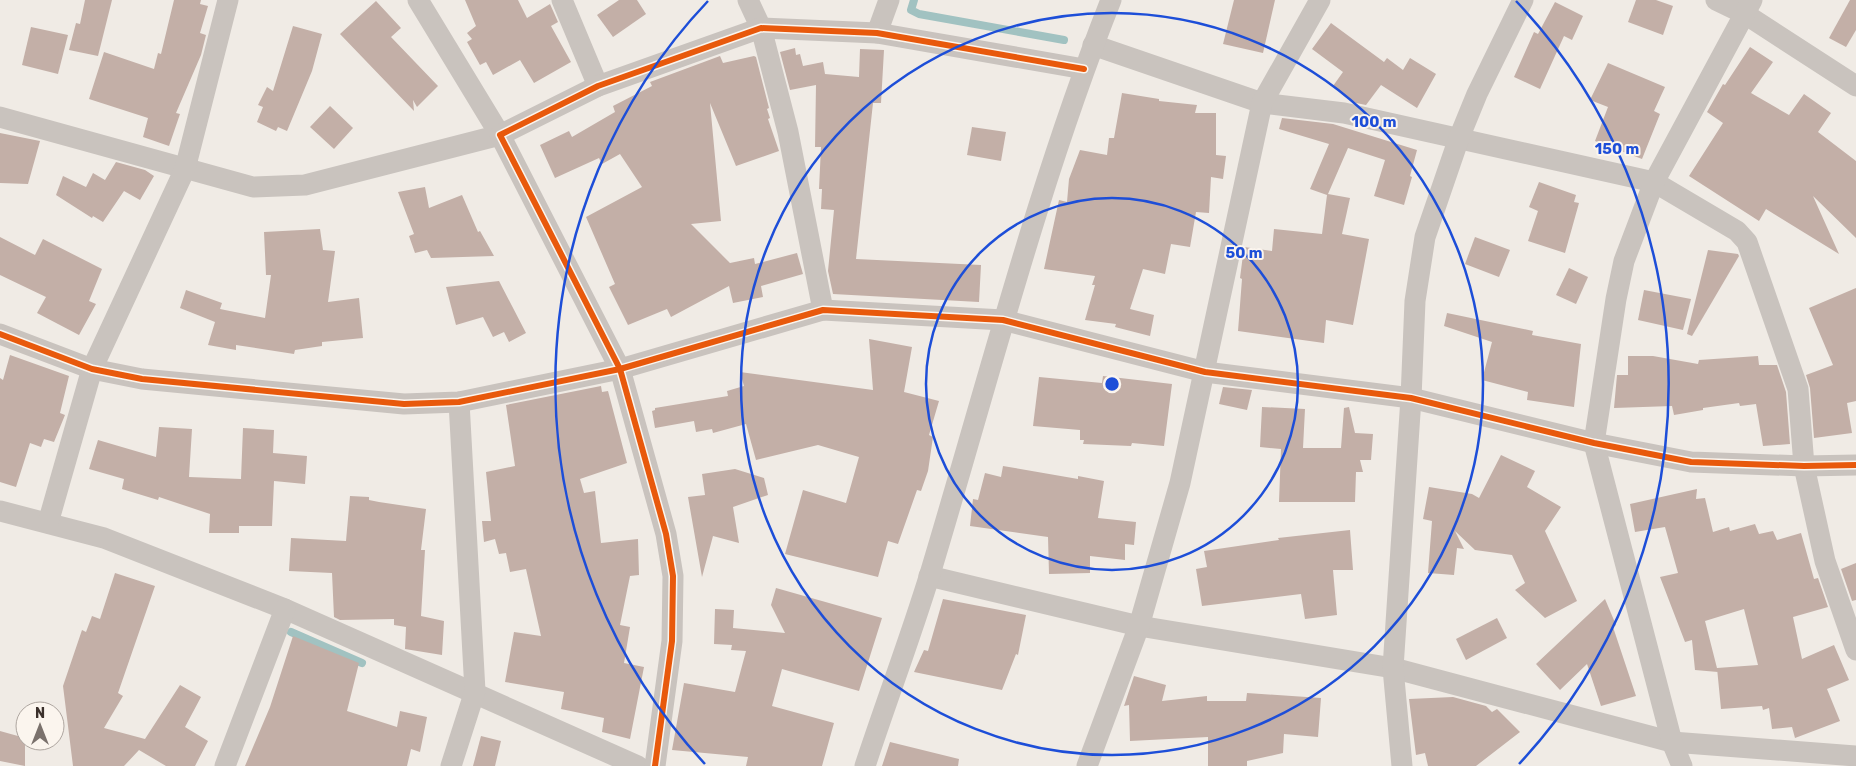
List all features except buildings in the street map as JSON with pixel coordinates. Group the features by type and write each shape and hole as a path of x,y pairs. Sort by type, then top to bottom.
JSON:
{"street":[{"path":"48,523 92,369 185,169 228,0"},
{"path":"418,0 500,135 620,369 666,534 673,576 672,641 655,766"},
{"path":"562,0 598,86"},
{"path":"748,0 760,28 788,132 823,310"},
{"path":"877,33 889,0"},
{"path":"865,766 929,576 1002,320 1084,69 1111,0"},
{"path":"1087,766 1139,626 1180,483 1262,103 1320,0"},
{"path":"1402,766 1393,668 1411,398 1415,301 1425,237 1459,138 1477,94 1523,0"},
{"path":"1716,0 1749,7 1856,86"},
{"path":"1682,766 1672,742 1594,443 1616,299 1624,261 1654,182 1749,7"},
{"path":"0,117 254,187 305,185 500,135 598,86 760,28 877,33 1084,69"},
{"path":"1093,45 1262,103 1344,113 1654,182 1737,231 1747,242 1798,389 1804,466 1825,561 1856,650"},
{"path":"0,334 92,369 142,379 404,404 459,402 620,369 823,310 1002,320 1205,372 1411,398 1594,443 1692,462 1804,466 1856,465"},
{"path":"451,766 475,692 459,402"},
{"path":"0,511 104,538 285,609 638,766"},
{"path":"929,576 1139,626 1393,668 1672,742 1856,756"},
{"path":"225,766 285,609"}],"waterway":[{"path":"914,0 911,10 919,14 1064,40"},
{"path":"291,632 362,663"}],"cycle path":[{"path":"655,766 672,641 673,576 666,534 620,369 500,135 598,86 761,28 877,33 1084,69"},
{"path":"0,334 92,369 142,379 404,404 459,402 620,369 823,310 1003,320 1205,372 1411,398 1594,443 1691,462 1804,466 1856,465"}]}
